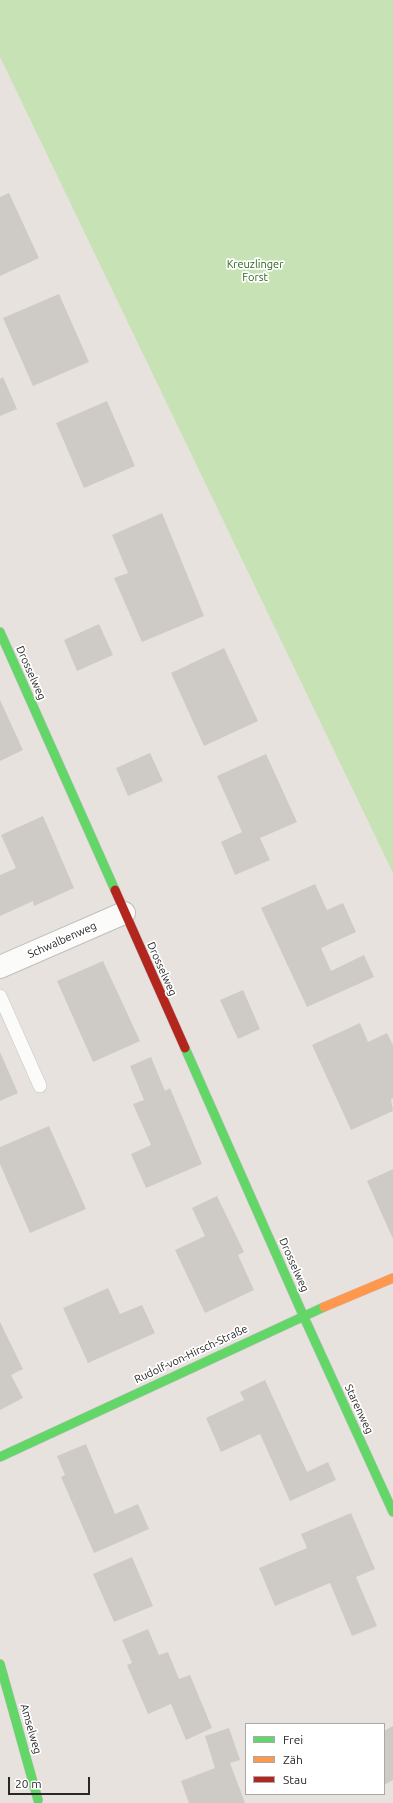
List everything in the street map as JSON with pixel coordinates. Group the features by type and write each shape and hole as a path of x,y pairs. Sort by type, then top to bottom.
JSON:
{"street":[{"name":"Drosselweg","path":"0,632 303,1315"},
{"name":"Schwalbenweg","path":"0,967 124,913"},
{"name":"Rudolf-von-Hirsch-Straße","path":"0,1457 303,1315 393,1278"},
{"name":"Starenweg","path":"303,1315 393,1512"},
{"name":"Amselweg","path":"0,1664 38,1800"}],"lane":[{"path":"0,996 40,1086"}],"green space":[{"name":"Kreuzlinger Forst","path":"0,0 393,0 393,873 0,57"}],"building":[{"path":"9,193 39,258 0,276 0,197"},
{"path":"59,294 89,362 33,386 3,318"},
{"path":"3,377 17,409 0,416 0,379"},
{"path":"107,401 135,466 84,488 56,423"},
{"path":"162,513 204,616 142,642 114,578 128,573 112,535"},
{"path":"99,624 113,655 77,671 64,640"},
{"path":"224,648 258,721 204,746 171,673"},
{"path":"0,700 23,750 0,761"},
{"path":"150,753 163,781 128,796 116,768"},
{"path":"266,754 297,822 260,838 270,860 235,875 221,842 242,832 217,776"},
{"path":"43,816 74,888 34,906 33,901 0,916 0,875 16,868 1,835"},
{"path":"315,884 327,910 343,903 356,932 321,948 331,971 364,955 374,977 307,1007 261,908"},
{"path":"103,961 140,1041 93,1062 57,981"},
{"path":"243,990 260,1029 238,1039 220,1000"},
{"path":"360,1023 368,1042 387,1033 393,1045 393,1098 391,1099 393,1111 351,1130 312,1045"},
{"path":"0,1052 18,1093 0,1101"},
{"path":"151,1057 165,1091 170,1088 202,1164 146,1188 131,1154 151,1145 133,1104 144,1100 130,1066"},
{"path":"49,1126 86,1209 30,1233 0,1164 0,1147"},
{"path":"393,1169 393,1239 367,1181"},
{"path":"217,1196 244,1252 238,1255 254,1290 205,1313 175,1250 205,1236 192,1208"},
{"path":"108,1288 120,1314 142,1305 155,1333 88,1363 63,1308"},
{"path":"0,1322 23,1369 11,1375 23,1398 0,1410"},
{"path":"265,1380 307,1472 328,1462 336,1480 290,1501 260,1434 221,1452 206,1418 244,1400 240,1392"},
{"path":"86,1444 115,1514 138,1504 149,1529 94,1553 61,1477 65,1475 57,1456"},
{"path":"351,1513 375,1569 356,1577 377,1626 352,1636 330,1583 275,1606 259,1568 307,1548 301,1534"},
{"path":"132,1557 153,1606 114,1622 93,1574"},
{"path":"148,1629 159,1655 168,1652 179,1679 190,1675 212,1728 186,1740 171,1704 148,1714 127,1665 132,1663 122,1640"},
{"path":"393,1726 393,1780 385,1784 385,1730"},
{"path":"229,1728 240,1760 230,1763 245,1803 189,1803 181,1781 215,1768 205,1736"}],"traffic: fast":[{"path":"0,632 115,890"},
{"path":"185,1048 303,1315 393,1512"},
{"path":"0,1457 324,1307"},
{"path":"0,1664 38,1800"}],"traffic: slow":[{"path":"324,1307 393,1278"}],"traffic: jam":[{"path":"115,890 185,1048"}]}
